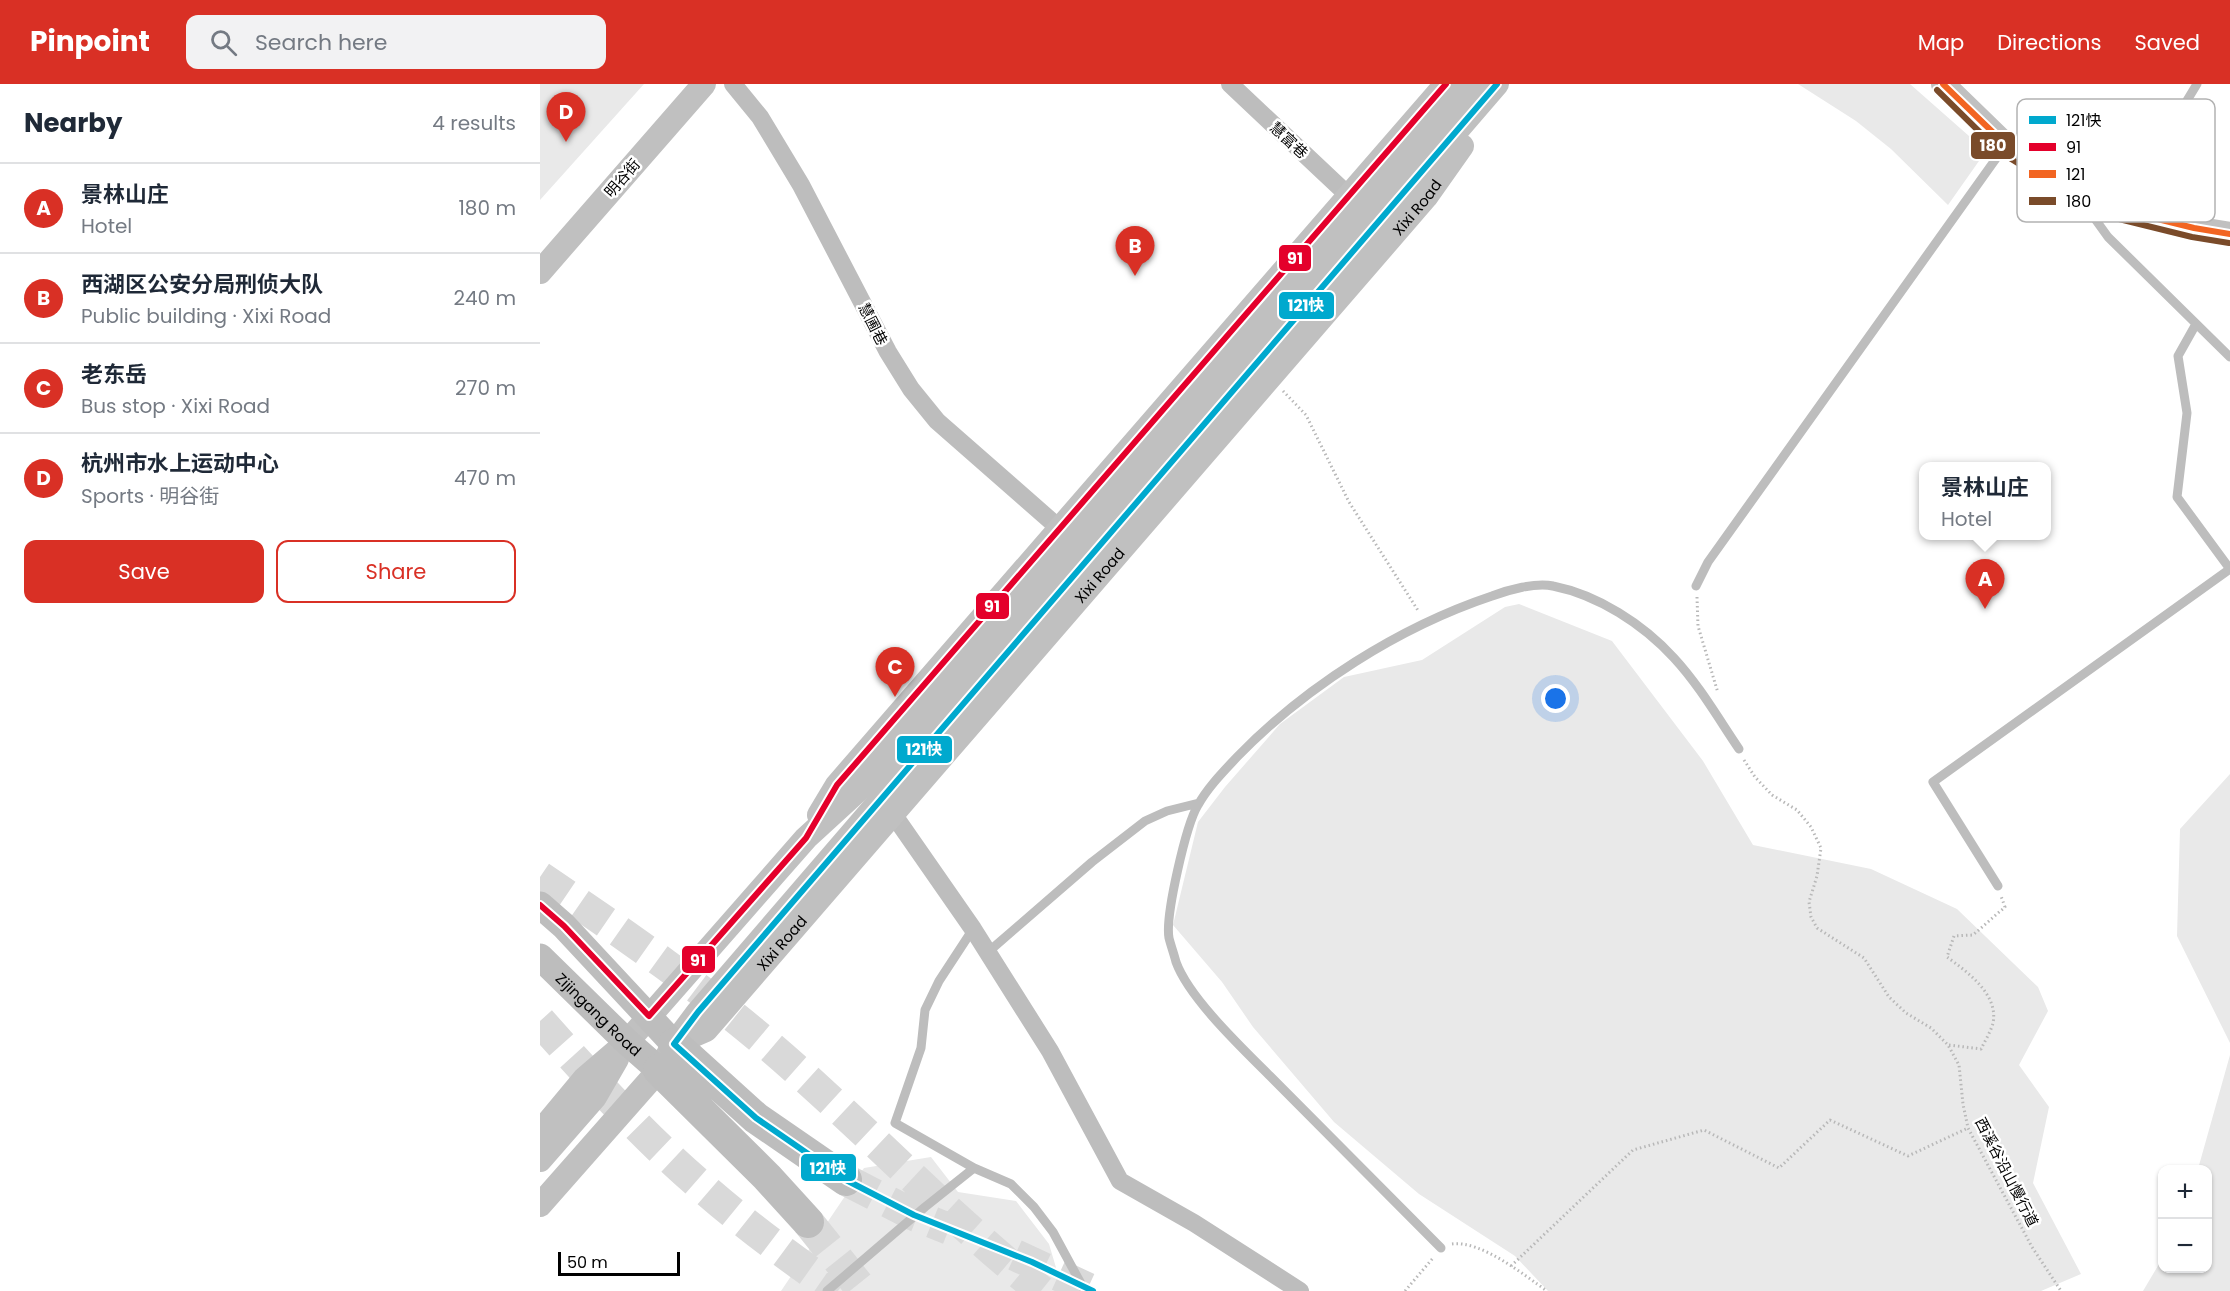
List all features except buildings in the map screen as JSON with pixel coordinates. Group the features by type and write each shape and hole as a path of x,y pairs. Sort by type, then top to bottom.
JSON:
{"highway":[{"path":"667,1057 846,1180"},
{"path":"667,1057 767,1177 808,1222"}],"main road":[{"name":"明谷街","path":"540,272 704,84"},
{"path":"806,838 837,785 1446,84"},
{"path":"540,1132 585,1078 627,1042 806,838 865,784 1473,84"},
{"name":"Xixi Road","path":"540,1205 667,1057 698,1012 1497,84"},
{"name":"Xixi Road","path":"667,1057 706,1029 1426,197 1506,84"},
{"path":"1943,84 2006,145 2017,152"},
{"path":"2170,222 2230,234"},
{"name":"Zijingang Road","path":"540,905 564,926 649,1016 667,1057"},
{"name":"Zijingang Road","path":"540,957 627,1042 667,1057"},
{"path":"540,1160 595,1097 627,1042"}],"street":[{"name":"慧圃巷","path":"733,84 760,117 801,185 888,352 911,389 937,421 1059,528"},
{"name":"慧富巷","path":"1230,84 1349,196"},
{"path":"893,814 973,929 1050,1051 1120,1181 1194,1223 1300,1291"}],"lane":[{"path":"2188,99 2197,84"},
{"path":"1696,586 1708,562 2006,145"},
{"path":"2097,222 2108,237 2230,357"},
{"path":"1998,886 1932,782 2230,569 2178,497 2187,413 2178,356 2196,324"},
{"path":"1441,1248 1231,1036 1182,977 1168,936 1173,894 1190,821 1198,803 1216,778 1249,745 1301,700 1354,664 1469,603 1510,590 1549,585 1585,596 1617,612 1644,630 1674,658 1739,749"},
{"path":"987,953 1092,862 1145,821 1167,811 1198,803"},
{"path":"973,929 939,981 924,1010 921,1048 895,1123 974,1168 1011,1184 1034,1207 1053,1232 1085,1291"},
{"path":"827,1291 974,1168"}],"path":[{"path":"1270,377 1306,415 1349,502 1426,624"},
{"path":"1696,586 1698,626 1719,699"},
{"name":"西溪谷沿山慢行道","path":"1739,749 1755,777 1772,795 1797,810 1811,826 1821,848 1817,876 1809,902 1817,928 1864,958 1889,997 1906,1012 1931,1028 1948,1045 1959,1065 1968,1128 2032,1247 2061,1291"},
{"path":"1948,1045 1981,1048 1994,1022 1991,1002 1974,977 1947,957 1954,936 1973,936 2005,907 1998,886"},
{"path":"1511,1266 1634,1150 1704,1130 1779,1168 1830,1120 1908,1156 1968,1128"},
{"path":"1405,1291 1441,1248 1455,1243 1472,1245 1511,1266 1547,1291"}],"shaded area":[{"path":"540,84 644,84 540,200"},
{"path":"1798,84 1910,84 1986,151 1948,205 1891,149 1856,121"},
{"path":"1519,604 1612,641 1703,761 1753,845 1871,869 1957,909 2038,987 2048,1011 2019,1065 2049,1107 2033,1183 2081,1274 2041,1291 1548,1291 1515,1256 1419,1194 1334,1122 1253,1027 1222,982 1173,925 1198,822 1280,724 1344,677 1422,660 1505,607"},
{"path":"2230,774 2230,1043 2177,936 2180,829"},
{"path":"2230,1055 2230,1291 2143,1291 2158,1266 2158,1273 2212,1273 2212,1165 2199,1165"},
{"path":"931,1157 958,1192 1016,1201 1049,1244 1063,1291 781,1291 864,1168"}],"tunnel":[{"path":"540,877 656,957 740,1021 802,1074 971,1231 1041,1291"},
{"path":"540,1021 617,1106 679,1166 750,1227 838,1291"},
{"path":"846,1180 914,1215 949,1229"},
{"path":"808,1222 863,1291"},
{"path":"1015,1255 1093,1291"}],"transit line":[{"name":"91","path":"540,905 564,926 649,1016 806,838 837,785 1446,84"},
{"name":"121快","path":"1093,1291 1032,1262 914,1215 846,1180 756,1118 674,1044 698,1012 1497,84"},
{"name":"121","path":"1943,84 2006,145 2017,152"},
{"name":"180","path":"1937,90 2000,152 2017,163"},
{"name":"180","path":"2131,222 2192,237 2229,243"},
{"name":"121","path":"2170,222 2230,234"}],"place":[{"name":"杭州市水上运动中心","path":"566,142"},
{"name":"西湖区公安分局刑侦大队","path":"1135,276"},
{"name":"景林山庄","path":"1985,609"},
{"name":"老东岳","path":"895,697"}]}
